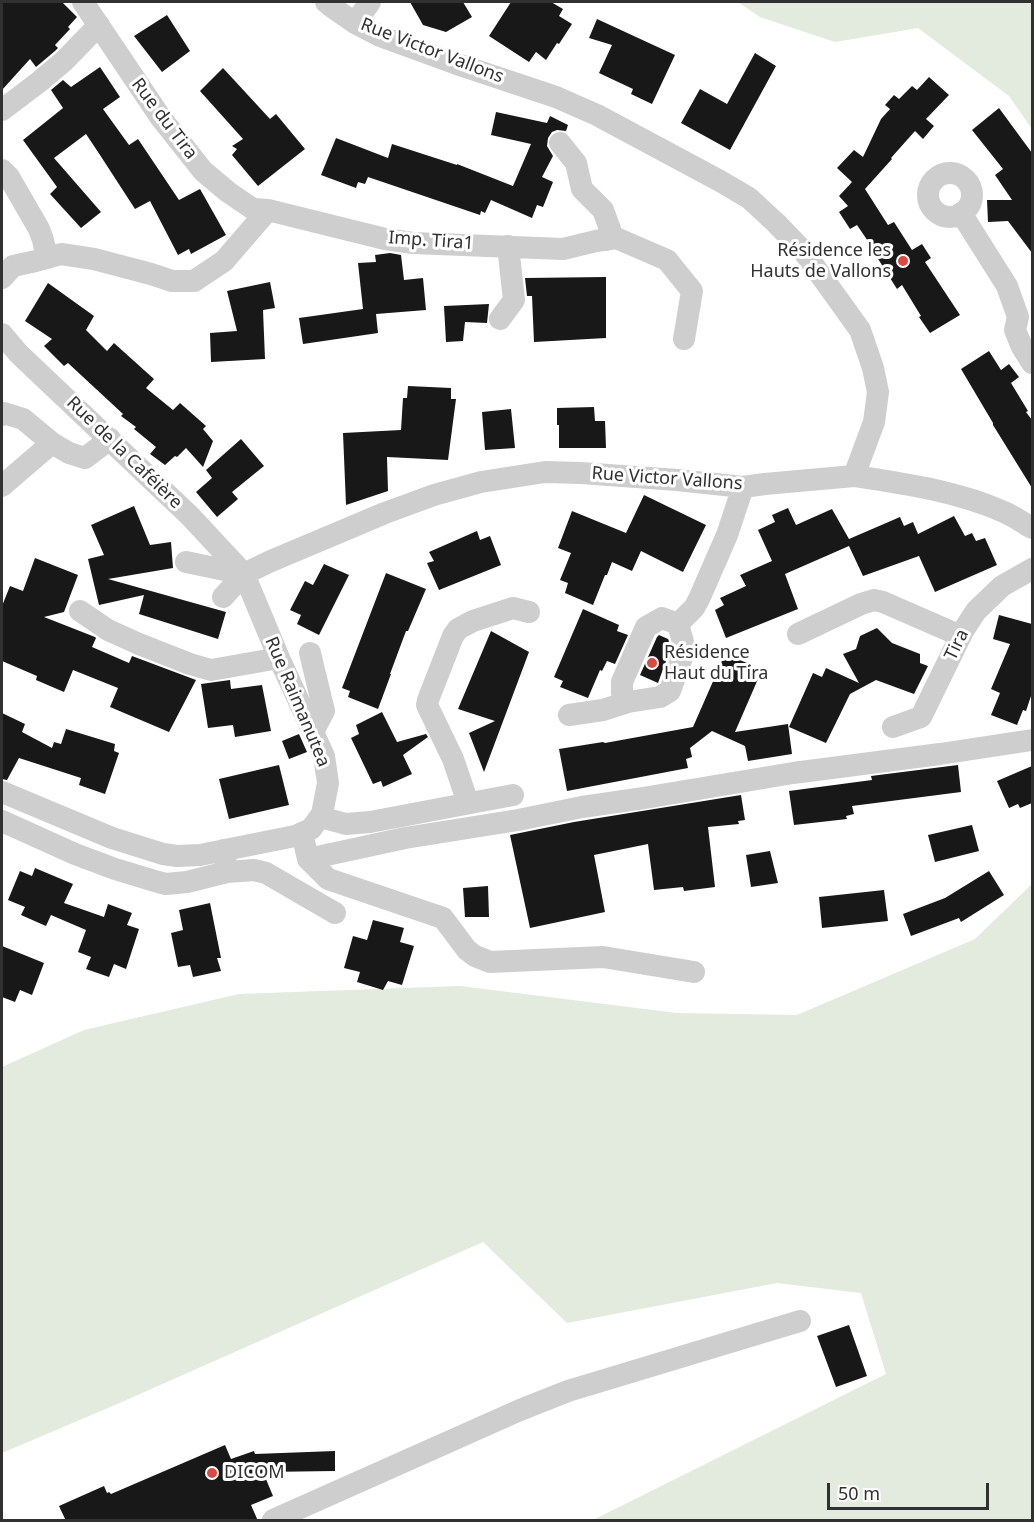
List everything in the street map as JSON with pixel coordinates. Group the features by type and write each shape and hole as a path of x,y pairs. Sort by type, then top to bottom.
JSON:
{"street":[{"name":"Rue du Tira","path":"83,2 161,118 203,171 228,192 253,208 268,210"},
{"name":"Rue Victor Vallons","path":"244,574 385,513 434,495 481,482 544,472 677,480 742,487 854,476 874,422 878,392 873,368 860,330 804,252 749,198 637,136 556,97 380,36 355,23 326,2"},
{"path":"355,23 370,2"},
{"path":"2,110 64,61 99,25"},
{"path":"560,143 576,164 582,189 603,210 610,229 601,240"},
{"path":"2,170 9,177 39,229 47,258"},
{"path":"2,195 24,204"},
{"path":"2,278 12,266 61,254 94,258 172,281 194,281 224,261 268,210"},
{"name":"Imp. Tira1","path":"268,210 385,239 412,243 563,249 601,240"},
{"path":"961,213 1007,286 1018,317 1016,330 1022,347 1032,363"},
{"path":"601,240 616,238 667,260 692,291 684,339"},
{"path":"501,319 514,300 508,246"},
{"name":"Rue de la Caféière","path":"2,334 19,354 190,516 244,574"},
{"path":"2,415 4,413 23,419 52,443 69,453 84,458 110,439"},
{"path":"2,486 52,443"},
{"path":"854,476 908,484 956,495 1005,512 1032,528"},
{"path":"678,624 694,608 699,598 727,535 742,487"},
{"path":"186,562 244,574"},
{"name":"Tira","path":"893,727 921,717 976,610 1002,586 1032,569"},
{"path":"223,597 244,574"},
{"name":"Rue Raimanutea","path":"244,574 324,756 328,783 320,817"},
{"path":"798,634 874,600 961,636"},
{"path":"468,803 453,759 427,705 428,700 453,636 458,629 473,621 513,608 529,612"},
{"path":"80,611 108,630 139,644 211,670 279,658"},
{"path":"628,702 622,694 622,682 646,627 662,618 678,624"},
{"path":"569,715 660,697 670,691 685,649 678,624"},
{"path":"310,653 324,711 313,732"},
{"path":"308,859 405,838 582,807 793,773 1032,740"},
{"path":"2,792 112,838 164,854 200,855 266,873 335,913"},
{"path":"2,821 75,854 166,884 187,882 226,861 295,837 311,829 320,817 346,824 370,822 513,795"},
{"path":"303,833 308,859 328,879 443,918 467,950 490,962 603,957 694,972"},
{"path":"273,1521 568,1390 800,1321"}],"shaded area":[{"path":"738,2 1032,2 1032,129 1009,96 918,28 835,42 760,17"},
{"path":"1032,884 1032,1520 593,1520 886,1374 861,1293 777,1283 567,1323 483,1242 2,1453 2,1067 84,1030 239,994 460,986 677,1013 797,1015 975,939"}],"building":[{"path":"2,2 62,2 77,17 68,27 70,29 55,45 58,48 55,51 36,67 30,59 2,90"},
{"path":"410,2 463,2 472,17 446,32 423,25"},
{"path":"511,2 551,2 563,9 559,16 572,24 546,60 536,52 529,62 489,36"},
{"path":"167,15 190,51 162,72 134,36"},
{"path":"597,19 675,55 652,104 631,94 633,89 599,73 612,45 589,38"},
{"path":"755,53 776,66 730,150 681,123 700,89 727,104"},
{"path":"100,67 120,97 103,109 129,145 138,139 179,200 200,189 226,235 191,254 189,249 178,255 150,201 135,209 86,134 54,158 101,212 81,228 50,194 57,187 23,140 63,108 51,90 63,80 71,87"},
{"path":"223,68 270,119 276,114 305,149 258,186 232,155 237,149 232,146 243,139 200,91"},
{"path":"929,77 949,95 926,119 934,126 923,139 915,131 865,189 888,225 894,222 912,250 922,244 931,258 925,262 960,315 930,333 902,285 897,289 857,225 850,229 839,212 848,206 839,196 852,182 837,168 854,150 863,157 881,119 890,109 885,105 894,95 899,99 912,86 917,90"},
{"path":"999,108 1032,153 1032,253 1008,221 988,222 987,200 1012,200 995,175 1003,169 972,130"},
{"path":"496,112 547,123 550,116 568,125 566,131 557,130 552,132 548,138 547,146 553,156 542,177 553,182 543,207 537,205 532,218 491,200 485,213 481,211 480,215 368,177 365,184 358,182 356,188 321,175 336,138 388,158 392,144 457,164 513,186 531,144 491,135"},
{"path":"390,253 401,255 404,280 423,278 426,310 376,314 378,333 303,344 299,318 363,309 358,263 376,262 375,255"},
{"path":"606,277 606,338 534,342 532,296 527,296 525,278"},
{"path":"270,282 275,308 263,310 265,359 211,362 210,333 237,331 227,291"},
{"path":"48,283 94,316 86,330 107,351 114,343 154,379 146,388 173,410 180,403 206,426 203,429 213,441 203,467 186,448 165,465 150,454 156,447 134,429 136,427 121,416 123,414 68,363 64,366 44,346 52,339 25,321"},
{"path":"489,304 487,323 465,322 463,341 446,342 444,306"},
{"path":"989,351 1001,370 1009,364 1019,377 1011,383 1032,420 1032,488 961,369"},
{"path":"408,386 451,388 451,399 456,399 448,460 387,457 388,491 346,505 343,433 401,430 403,398 407,398"},
{"path":"594,407 595,421 605,421 606,448 559,448 557,408"},
{"path":"511,409 515,448 485,450 482,412"},
{"path":"241,439 264,466 232,492 238,499 217,517 196,492 212,478 206,470"},
{"path":"644,495 706,525 683,572 641,551 632,571 612,562 593,605 565,593 568,583 560,580 571,553 558,548 572,511 626,533"},
{"path":"134,506 150,545 171,542 173,568 108,579 226,612 218,639 139,614 144,595 99,605 88,559 104,555 91,525"},
{"path":"788,508 796,525 832,509 849,539 900,517 904,526 913,522 918,534 954,516 965,536 972,533 976,541 985,538 997,565 935,592 919,556 863,576 849,546 785,574 798,609 726,638 715,610 724,605 720,598 746,586 740,575 772,561 758,530 775,522 772,515"},
{"path":"477,531 480,540 490,536 501,565 439,590 427,563 434,561 429,552"},
{"path":"35,558 78,575 64,612 44,617 95,637 92,647 129,663 132,656 196,680 169,732 110,707 118,688 73,670 64,692 36,680 37,676 2,661 2,606 10,586 23,591"},
{"path":"324,564 349,575 319,635 297,624 301,615 290,610 305,581 313,585"},
{"path":"386,573 426,589 408,631 406,631 378,709 348,697 350,691 342,688"},
{"path":"583,609 619,625 617,631 628,635 615,664 607,661 602,671 600,670 588,698 560,687 563,681 554,677"},
{"path":"999,615 1032,624 1032,693 1026,711 1023,710 1017,725 991,715 1000,693 991,689 1010,644 993,639"},
{"path":"877,628 892,643 920,654 920,663 928,666 914,694 876,680 850,694 826,743 789,727 813,673 822,677 826,668 859,683 843,654 856,649 860,636"},
{"path":"491,631 529,652 484,772 469,733 495,721 458,709"},
{"name":"Résidence Haut du Tira","path":"659,635 668,639 665,651 669,653 658,683 640,675"},
{"path":"725,654 752,665 747,675 758,679 735,732 788,724 792,754 748,761 745,746 712,731 690,748 692,757 686,759 688,768 567,791 559,749 693,727"},
{"path":"230,680 231,689 262,685 271,731 235,737 233,725 208,728 201,684"},
{"path":"382,712 397,742 426,734 428,737 403,755 412,774 383,787 381,781 373,784 351,738 359,734 356,725"},
{"path":"2,713 25,724 22,732 52,748 54,742 61,744 66,729 115,744 114,751 119,753 105,794 79,785 81,778 19,758 7,780 2,779"},
{"path":"299,734 307,752 289,759 282,741"},
{"path":"279,765 289,805 229,819 219,779"},
{"path":"958,765 961,792 852,806 854,814 846,816 847,819 794,825 789,791 872,780 871,776"},
{"path":"1032,766 1032,803 1020,808 1018,804 1009,808 997,781"},
{"path":"741,795 745,820 738,821 739,824 708,827 715,887 684,891 683,887 654,890 648,844 594,855 605,912 530,928 510,835 574,822"},
{"path":"972,825 979,851 935,862 928,835"},
{"path":"770,851 778,883 751,887 746,855"},
{"path":"35,868 73,884 64,903 104,917 108,904 132,913 127,925 139,929 126,969 114,964 109,977 86,969 91,957 78,952 86,930 51,915 46,926 21,915 25,907 8,900 20,871 32,876"},
{"path":"989,871 1004,895 961,922 959,918 911,936 903,914 945,898"},
{"path":"488,886 489,917 465,917 463,888"},
{"path":"884,890 888,921 822,928 819,897"},
{"path":"210,903 221,958 217,958 221,971 193,977 190,965 178,967 171,933 183,930 179,910"},
{"path":"373,920 404,928 400,942 414,946 402,985 388,981 383,990 357,982 360,972 344,968 353,936 367,940"},
{"path":"2,946 44,963 32,995 20,990 15,1002 2,997"},
{"path":"849,1325 867,1376 836,1387 817,1336"},
{"name":"DICOM","path":"225,1445 231,1459 254,1451 255,1454 335,1451 335,1471 263,1472 273,1496 251,1505 258,1521 66,1521 59,1506 104,1486 107,1493 111,1494"}],"place":[{"name":"Résidence les Hauts de Vallons","path":"903,261"},
{"name":"Résidence Haut du Tira","path":"652,663"},
{"name":"DICOM","path":"212,1473"}]}
